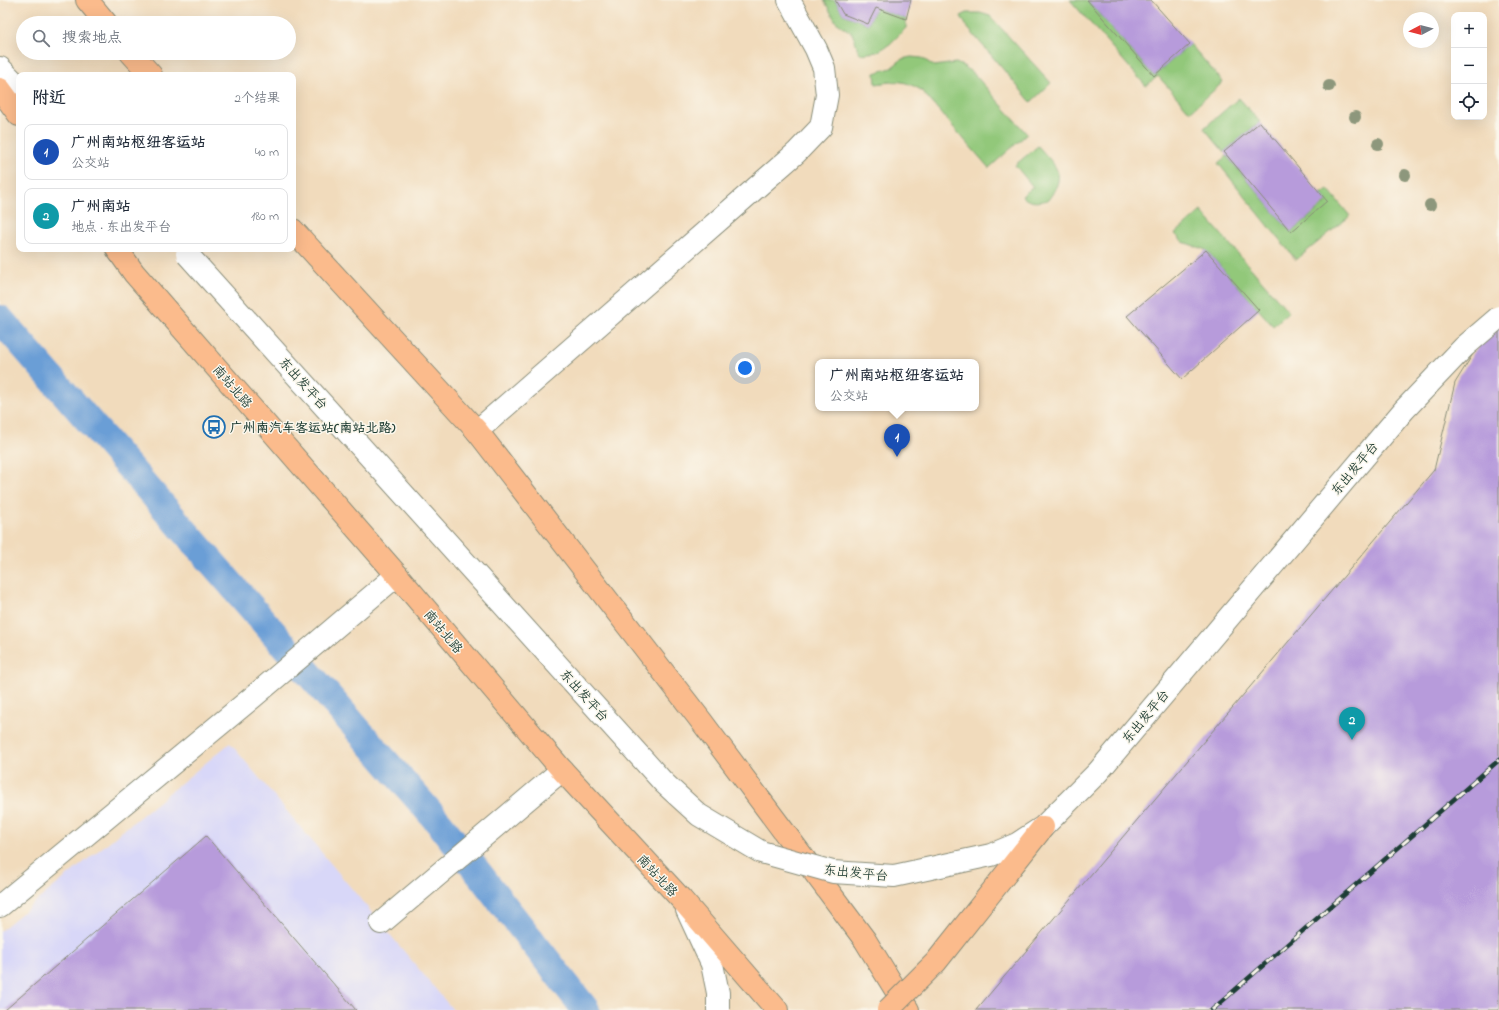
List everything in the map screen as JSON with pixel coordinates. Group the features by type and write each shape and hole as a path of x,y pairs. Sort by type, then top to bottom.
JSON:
{"main road":[{"path":"87,0 100,16"},
{"path":"137,60 148,72"},
{"path":"0,88 16,112"},
{"path":"296,233 477,432 702,722 866,940 908,1010"},
{"name":"南站北路","path":"118,252 134,273 397,575 562,770 682,900 777,1010"},
{"path":"888,1010 936,962 1043,827"}],"street":[{"path":"477,432 796,153 821,127 827,95 824,68 816,49 789,0"},
{"path":"0,68 16,84"},
{"name":"东出发平台","path":"185,252 664,783 699,815 761,852 832,872 894,876 991,856 1017,844 1043,827 1098,772 1404,410 1464,347 1499,317"},
{"path":"0,906 253,697 397,575"},
{"path":"381,923 562,770"},
{"path":"682,900 712,964 718,993 718,1010"}],"shaded area":[{"path":"230,743 453,1010 0,1010 0,931"}],"green space":[{"path":"824,0 835,0 843,14 868,24 876,8 906,19 906,28 890,44 877,52 860,54 852,33 836,22"},
{"path":"1070,0 1087,0 1154,76 1190,44 1223,82 1190,112 1158,76 1146,86"},
{"path":"967,13 980,13 990,16 1051,83 1031,102 967,27 961,16"},
{"path":"911,57 922,58 934,66 956,63 965,67 975,75 1027,134 989,168 921,90 904,82 876,84 875,73 891,68 902,59"},
{"path":"1239,98 1260,122 1224,152 1204,128"},
{"path":"1038,146 1054,165 1058,177 1054,191 1048,200 1035,202 1025,199 1022,196 1033,187 1015,165"},
{"path":"1227,156 1291,232 1327,202 1321,194 1328,189 1350,216 1296,260 1218,163"},
{"path":"1201,211 1289,312 1273,326 1206,250 1183,242 1175,234"}],"building":[{"path":"835,0 911,0 906,19 876,8 868,24 843,14"},
{"path":"1087,0 1151,0 1190,44 1154,76"},
{"path":"1260,122 1327,201 1291,232 1224,152"},
{"path":"1206,250 1259,310 1182,379 1127,316"},
{"path":"1499,312 1499,1010 976,1010 1434,470 1455,383"},
{"path":"206,836 356,1010 5,1010"}],"waterway":[{"path":"0,319 440,824 586,1010"}],"railway":[{"path":"1212,1010 1499,760"}],"place":[{"name":"广州南汽车客运站(南站北路)","path":"214,427"},
{"name":"广州南站枢纽客运站","path":"897,457"},
{"name":"广州南站","path":"1352,740"}]}
